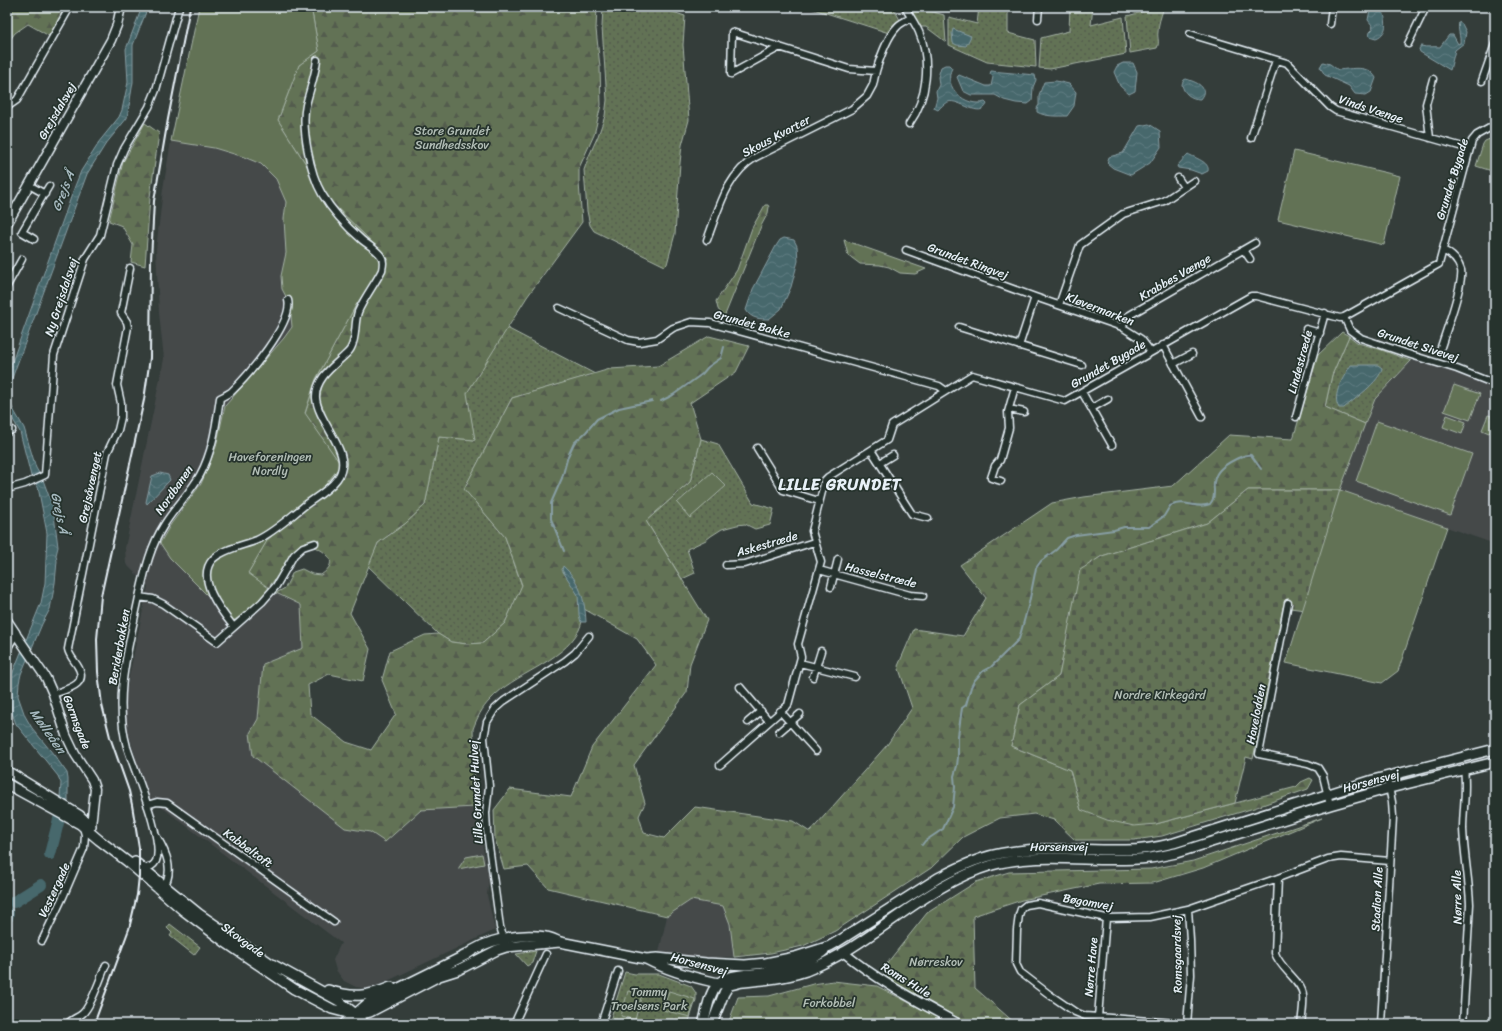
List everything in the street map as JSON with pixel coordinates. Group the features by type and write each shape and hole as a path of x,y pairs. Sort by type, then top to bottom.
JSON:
{"main road":[{"path":"7,621 18,636 7,646"},
{"name":"Horsensvej","path":"646,959 657,958 745,965 766,964 788,959 830,946 938,878 975,860 1008,852 1026,850 1126,850 1150,848 1174,843 1327,794 1495,749"},
{"path":"1439,776 1455,767 1495,756"},
{"name":"Horsensvej","path":"355,1015 367,1004 474,950 532,936 547,937 560,942 646,959 667,968 729,985 738,982 779,979 807,970 843,952 945,886 979,870 994,865 1027,859 1150,858 1176,853 1330,805 1390,788 1495,762"},
{"path":"10,773 79,815 87,826"},
{"path":"7,786 87,826"},
{"name":"Skovgade","path":"87,826 99,840 198,914 270,962 339,1001 355,1015"},
{"name":"Skovgade","path":"87,826 116,849 144,868 184,911 264,970 294,989 332,1009 355,1015"},
{"name":"Horsensvej","path":"355,1015 370,1012 439,976 458,970 505,943"},
{"path":"703,1024 713,991 722,980 729,977 762,973 802,963 820,955 830,946"},
{"name":"Skovgade","path":"306,982 347,996 372,994 406,980 464,952 474,950"},
{"path":"712,1024 724,993 729,985"},
{"path":"344,1024 355,1015"}],"street":[{"path":"7,108 17,100 70,7"},
{"name":"Grejsdalsvej","path":"7,224 111,40 117,25 120,7"},
{"name":"Ny Grejsdalsvej","path":"7,490 34,481 43,477 46,473 54,355 85,259 100,235 117,165 156,90 179,7"},
{"path":"905,7 921,38 926,59 927,72 920,103 915,116 909,124"},
{"path":"1038,19 1039,7"},
{"path":"1330,24 1332,7"},
{"path":"1408,44 1426,7"},
{"name":"Skous Kvarter","path":"707,240 728,185 742,167 756,157 852,109 867,96 873,85 880,58 894,31 898,26 910,18"},
{"path":"780,47 731,74 732,32 780,47 848,69 876,71"},
{"name":"Vinds Vænge","path":"1190,34 1286,63 1292,67 1330,107 1336,111 1470,149"},
{"path":"1482,81 1495,44"},
{"path":"234,626 212,595 208,584 208,569 213,559 270,532 327,489 340,475 342,459 340,451 319,409 316,398 318,386 323,376 351,349 359,311 382,270 384,263 382,257 376,250 346,225 332,209 321,193 310,165 306,138 306,106 318,60"},
{"path":"1251,138 1276,60"},
{"path":"1430,138 1426,104 1434,79"},
{"name":"Grundet Bygade","path":"720,765 788,704 801,657 798,644 821,562 812,532 825,480 887,440 892,425 972,375 1065,401 1251,296 1263,297 1340,318 1344,317 1439,264 1472,141 1477,135 1495,125"},
{"path":"1178,178 1184,187"},
{"path":"1059,305 1080,245 1123,214 1164,201 1194,181"},
{"path":"29,185 45,194"},
{"path":"34,239 22,232 49,186"},
{"name":"Krabbes Vænge","path":"1122,327 1128,316 1255,243"},
{"name":"Grundet Ringvej","path":"906,250 1023,293"},
{"path":"1244,250 1250,259"},
{"path":"1440,350 1462,278 1458,263 1453,257 1443,250"},
{"path":"7,286 22,259"},
{"name":"Grejsåvænget","path":"53,694 76,686 80,681 81,675 79,668 69,654 68,649 107,453 118,430 121,417 121,403 117,385 128,327 127,322 121,313 130,268"},
{"name":"Kløvermarken","path":"1023,293 1122,327 1141,339 1151,352"},
{"path":"1019,346 1035,297"},
{"name":"Nordbanen","path":"139,597 152,546 164,524 191,490 210,452 215,433 220,398 230,393 264,354 287,315 289,305 288,300"},
{"name":"Grundet Bakke","path":"559,308 628,340 639,342 657,339 673,328 686,323 710,323 939,386 946,391"},
{"name":"Lindestræde","path":"1296,417 1325,314"},
{"name":"Grundet Sivevej","path":"1344,317 1350,330 1361,338 1457,369 1495,384"},
{"path":"959,327 1082,365"},
{"path":"1306,329 1320,334"},
{"path":"1163,345 1202,417"},
{"path":"1173,364 1192,354"},
{"path":"1001,481 991,478 995,466 1000,460 1009,428 1009,409 1015,387"},
{"path":"1082,392 1112,446"},
{"path":"1092,408 1108,399"},
{"path":"1009,409 1024,412"},
{"path":"757,448 783,490 819,501"},
{"path":"871,450 912,514 928,518"},
{"path":"880,463 893,455"},
{"name":"Askestræde","path":"726,565 745,564 814,542"},
{"name":"Beriderbakken","path":"144,868 151,867 153,865 156,861 158,851 148,805 127,746 121,716 121,696 139,597 153,599 163,604 217,642 262,602 276,586 294,555 303,547 316,543"},
{"name":"Hasselstræde","path":"831,587 838,559"},
{"name":"Hasselstræde","path":"819,570 910,595 923,596"},
{"name":"Havelodden","path":"1288,603 1259,754 1308,764 1318,768 1323,776 1330,805"},
{"name":"Gormsgade","path":"18,636 46,678 53,694 66,735 75,754 92,780 95,789 91,814 87,826"},
{"name":"Lille Grundet Hulvej","path":"505,943 500,927 487,831 486,813 489,786 484,747 484,732 496,709 504,701 565,661 575,653 589,636"},
{"path":"813,677 821,651"},
{"path":"800,663 855,677"},
{"path":"740,687 769,720"},
{"path":"748,722 760,710"},
{"path":"780,711 816,751"},
{"path":"780,732 800,714"},
{"name":"Nørre Alle","path":"1463,1024 1470,904 1470,886 1463,815 1466,781 1464,770"},
{"path":"7,786 10,773"},
{"name":"Stadion Alle","path":"1381,1024 1393,817 1390,788 1387,777"},
{"name":"Kabbeltoft","path":"148,805 157,802 167,802 334,922"},
{"name":"Vestergade","path":"42,942 84,848 87,826"},
{"name":"Beriderbakken","path":"155,834 166,851 169,870 163,888"},
{"path":"84,848 93,840 99,840"},
{"name":"Bøgomvej","path":"1188,1024 1085,1016 1075,1012 1050,995 1020,972 1016,964 1017,930 1019,915 1022,909 1026,905 1038,903 1106,918 1150,917 1188,909 1278,878 1328,858 1340,857 1390,861"},
{"path":"1278,878 1275,953 1278,961 1301,987 1303,994 1302,1024"},
{"name":"Romsgaardsvej","path":"1188,909 1191,975 1188,1024"},
{"name":"Nørre Have","path":"1098,1018 1106,918"},
{"name":"Roms Hule","path":"843,952 861,967 897,991 959,1024"},
{"path":"514,1024 546,954"},
{"path":"67,1024 72,1018 82,1014 88,1007 106,965"},
{"path":"601,1024 618,971"},
{"path":"355,1015 365,1024"}],"shaded area":[{"path":"171,141 214,148 261,164 276,179 286,202 284,219 286,253 281,276 290,304 292,327 225,406 216,447 201,484 171,524 233,621 276,593 301,605 303,648 263,664 258,719 250,733 345,828 370,832 385,842 421,810 475,807 489,879 487,895 495,930 368,989 356,987 344,981 336,970 333,960 341,943 147,796 129,735 125,715 125,696 148,586 126,564 125,548 164,359 159,313 156,250 163,189"},
{"path":"1414,358 1495,386 1495,544 1340,490 1374,400"},
{"path":"691,899 723,906 730,924 734,957 707,958 659,952 667,916"}],"green space":[{"path":"7,7 64,7 51,37 28,24 15,33 7,44"},
{"name":"Haveforeningen Nordly","path":"199,7 311,7 319,51 299,65 278,120 328,199 388,258 356,305 316,379 305,413 341,465 307,508 268,539 248,573 276,593 233,621 170,558 160,543 171,524 201,484 216,447 225,406 292,327 290,304 282,289 281,276 286,253 284,219 286,202 276,179 261,164 214,148 171,141"},
{"name":"Store Grundet Sundhedsskov","path":"311,7 597,7 596,29 600,67 601,105 594,135 579,168 582,222 527,297 467,393 475,440 439,437 425,505 406,523 378,543 350,613 370,649 363,681 329,674 308,685 310,714 346,742 371,750 396,714 382,680 390,651 425,635 438,634 451,642 467,644 483,643 505,623 522,585 505,537 464,489 512,398 610,369 658,366 709,336 749,346 736,372 690,403 701,439 690,482 646,521 707,620 690,664 687,692 634,765 645,803 639,816 644,833 664,838 695,807 793,821 810,832 887,745 912,708 898,666 914,629 963,636 986,598 960,565 1052,503 1084,497 1173,486 1229,435 1293,439 1318,355 1342,332 1349,336 1332,375 1325,407 1365,424 1340,490 1248,490 1207,523 1102,556 1081,570 1059,676 1020,705 1011,746 1070,770 1081,810 1156,824 1296,787 1301,782 1310,778 1313,780 1308,789 1254,808 1162,836 1134,840 1075,840 1054,820 1034,814 1000,818 963,837 931,868 835,931 803,946 771,953 734,957 730,924 723,906 691,900 667,916 548,888 528,866 504,869 495,839 494,810 510,789 571,797 592,747 656,665 637,639 584,609 579,630 561,651 550,660 512,682 500,691 487,703 480,713 473,729 475,807 421,810 385,842 370,832 345,828 253,756 250,733 258,719 263,664 303,648 301,605 276,593 285,588 293,572 302,569 312,574 321,575 330,565 330,560 325,553 309,544 289,558 268,588 248,573 268,539 307,508 341,465 305,414 316,379 356,305 388,258 328,199 278,120 299,65 319,51"},
{"path":"603,7 658,7 685,16 683,45 689,120 682,145 675,234 667,264 665,266 594,231 590,225 587,211 584,170 605,116 607,100 602,27"},
{"path":"807,7 893,7 900,20 895,24 889,33"},
{"path":"908,7 916,7 944,15 946,42 926,27 920,27"},
{"path":"979,7 1008,7 1008,33 1035,40 1036,67 987,62 949,45 949,17 977,24"},
{"path":"1070,7 1093,7 1091,25 1123,17 1126,54 1050,69 1039,68 1041,38 1069,31"},
{"path":"1162,7 1163,10 1158,26 1157,48 1130,53 1127,16"},
{"path":"145,123 159,133 150,197 145,266 131,262 133,245 122,226 109,221 123,162"},
{"path":"1495,137 1495,172 1476,166 1483,144 1485,141"},
{"path":"1294,151 1400,176 1384,245 1278,220"},
{"path":"765,205 768,205 769,207 768,213 761,226 725,315 722,315 718,309 716,301 737,270 752,228"},
{"path":"844,240 926,269 915,274 900,273 889,267 860,264 848,255"},
{"path":"507,328 595,374 512,398 464,489 505,537 522,586 505,623 483,643 467,644 451,642 438,634 368,566 378,543 406,523 425,505 439,437 475,440 466,393"},
{"path":"1349,336 1358,343 1411,361 1375,399 1365,424 1325,407 1332,375"},
{"path":"1454,385 1480,394 1470,420 1444,411"},
{"path":"1447,415 1466,422 1462,434 1443,427"},
{"path":"1488,415 1495,417 1495,432 1491,431 1489,433 1482,430"},
{"path":"1377,421 1472,454 1450,515 1356,481"},
{"path":"701,439 718,444 753,503 774,509 770,525 755,529 745,524 722,529 706,540 687,549 695,573 682,579 646,521 690,482"},
{"path":"712,472 726,486 690,518 677,503"},
{"name":"Nordre Kirkegård","path":"1248,490 1340,490 1305,610 1283,607 1253,759 1246,757 1235,803 1156,824 1134,826 1107,820 1081,810 1070,770 1011,746 1020,705 1059,676 1080,570 1102,556 1207,523"},
{"path":"1340,490 1447,527 1398,671 1382,683 1286,663"},
{"name":"Nørreskov","path":"1322,818 1203,868 1153,883 1099,884 1022,900 973,916 975,988 1016,1024 969,1024 890,980 885,973 888,962 927,913 976,882 1009,872 1151,869 1193,861"},
{"path":"482,854 484,864 458,869 466,857"},
{"path":"170,924 200,947 194,955 170,936 172,933 167,928"},
{"path":"536,951 532,963 527,966 516,954"},
{"name":"Tommy Troelsens Park","path":"625,972 635,974 659,974 691,986 696,993 696,1000 688,1024 609,1024"},
{"name":"Forkobbel","path":"833,981 877,986 950,1024 728,1024 738,997 769,996 813,984"},
{"path":"628,991 642,994 635,1020 621,1016"},
{"path":"669,991 695,999 690,1017 663,1010"}],"water":[{"path":"142,7 148,7 133,45 133,82 127,118 105,145 87,174 11,381 10,402 24,428 36,468 43,480 53,507 58,547 56,555 57,561 55,583 50,609 21,674 18,696 25,716 32,728 67,773 68,801 60,797 61,783 58,776 16,724 12,713 10,695 7,695 7,687 41,603 45,583 47,533 38,487 31,476 20,432 7,409 7,376 81,171 98,143 119,117 122,110 128,82 126,49"},
{"path":"1369,7 1381,7 1384,15 1386,24 1385,29 1380,36 1376,38 1369,36 1373,29 1368,20 1370,10"},
{"path":"1459,22 1462,24 1466,32 1465,38 1464,43 1455,50 1450,70 1420,52 1419,49 1421,46 1440,47 1449,35 1453,35 1458,44 1460,43 1458,27"},
{"path":"953,29 971,36 966,46 953,43"},
{"path":"1323,62 1330,64 1338,70 1359,68 1369,71 1376,78 1371,92 1366,95 1355,94 1349,86 1325,75 1320,67"},
{"path":"1123,63 1133,63 1137,72 1135,91 1129,94 1120,86 1114,72 1117,66"},
{"path":"949,65 952,68 950,82 953,89 964,99 970,102 985,102 987,104 984,108 980,110 974,109 958,103 948,102 938,110 934,108 937,98 936,91 939,85 938,77 941,67"},
{"path":"991,71 1035,75 1036,80 1033,87 1032,101 1028,104 1016,103 1004,100 995,95 971,95 963,91 957,77 959,75 986,86 991,86 993,77 990,74"},
{"path":"1186,79 1197,83 1203,88 1203,95 1200,99 1191,97 1186,93 1182,84"},
{"path":"1056,81 1069,84 1076,92 1074,106 1067,116 1040,114 1037,112 1039,95 1044,82"},
{"path":"1149,124 1160,131 1161,147 1150,163 1131,175 1113,168 1107,163 1109,157 1123,153 1139,126"},
{"path":"1188,154 1207,165 1208,171 1202,174 1191,170 1178,168 1177,166"},
{"path":"784,238 794,240 797,246 798,261 791,287 781,309 769,319 759,319 753,317 746,310 753,289 776,246 780,240"},
{"path":"1351,365 1378,365 1382,368 1377,379 1366,390 1344,408 1339,408 1337,403 1337,392"},
{"path":"160,473 168,475 170,480 147,504 146,502 152,476"},
{"path":"563,566 574,578 580,591 583,599 586,622 581,622 579,615 578,595 562,570"}],"waterway":[{"path":"661,401 673,395 721,358 724,347"},
{"path":"564,551 551,519 551,503 562,478 568,456 574,443 597,419 619,408 652,401"},
{"path":"922,845 925,841 943,829 953,807 955,787 954,776 957,766 958,736 962,708 966,705 974,681 982,672 991,667 1019,639 1029,603 1036,568 1041,561 1056,550 1067,538 1076,535 1114,530 1124,527 1149,527 1164,516 1170,506 1175,504 1186,503 1200,506 1210,504 1214,497 1216,475 1222,467 1236,459 1251,455 1261,469"},
{"name":"Mølleåen","path":"50,854 59,819"},
{"name":"Mølleåen","path":"14,902 41,885"},
{"name":"Mølleåen","path":"7,918 8,913"}],"railway":[{"path":"94,1024 129,929 137,895 139,876 139,848 129,791 110,737 102,705 98,672 97,639 101,596 144,400 150,358 151,260 154,201 190,7"}],"district":[{"name":"LILLE GRUNDET","path":"840,484"}],"water label":[{"name":"Grejs Å","path":"63,191"},
{"name":"Grejs Å","path":"60,513"}]}
